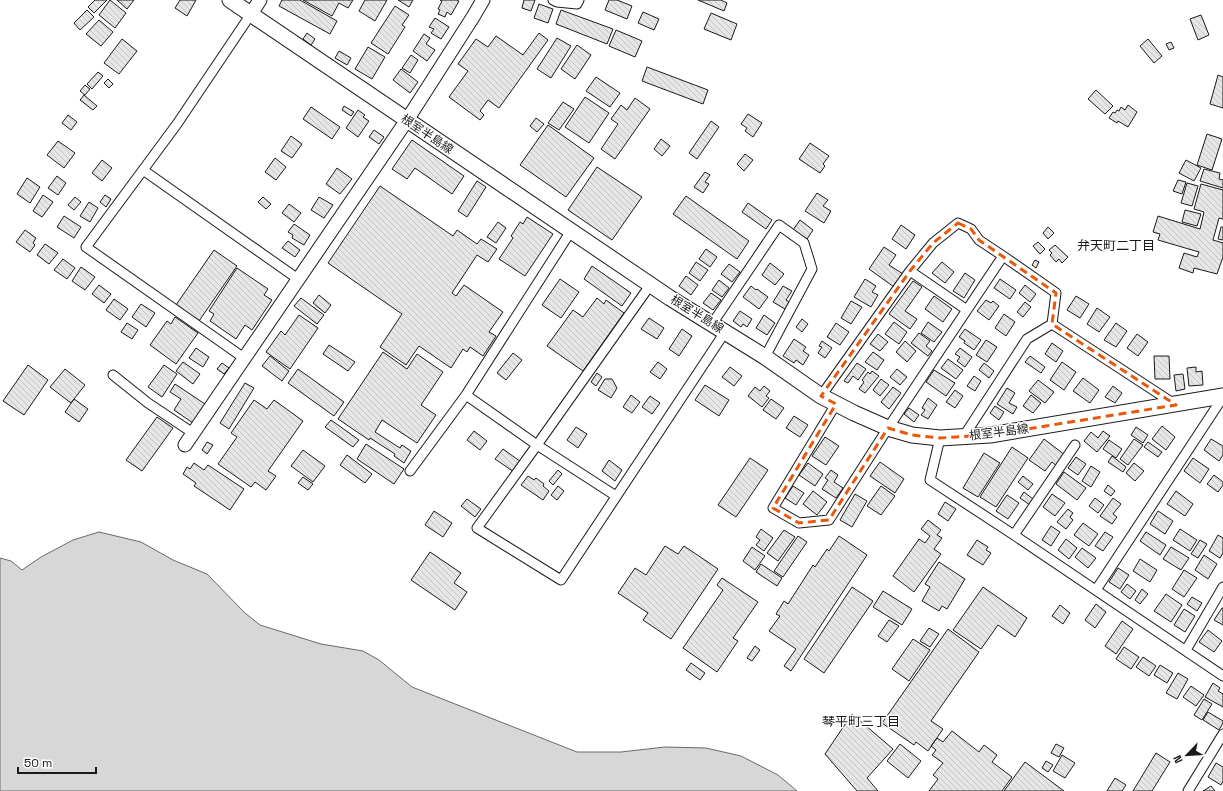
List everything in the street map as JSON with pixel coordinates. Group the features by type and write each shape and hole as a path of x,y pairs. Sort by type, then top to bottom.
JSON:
{"main road":[{"name":"根室半島線","path":"230,0 650,284 765,357 821,396 888,428 912,435 940,438 990,435 1223,396"}],"street":[{"path":"244,358 86,247 177,124 260,0"},
{"path":"185,445 407,120 483,0"},
{"path":"553,0 557,2 577,4 579,0"},
{"path":"143,170 298,279"},
{"path":"821,396 910,271 933,243 958,223 971,228 979,240 1056,293 1052,324"},
{"path":"712,324 779,225 804,243 812,268 765,357"},
{"path":"410,471 466,395 571,230"},
{"path":"836,404 773,508 799,523 829,520 888,428 1003,256"},
{"path":"910,271 967,310"},
{"path":"650,284 538,445 477,528 561,580 725,332"},
{"path":"1052,324 1176,404"},
{"path":"964,436 1027,339 1052,324"},
{"path":"113,375 148,403 193,433"},
{"path":"466,395 538,445 616,496"},
{"path":"1096,590 1223,396"},
{"path":"940,438 930,480 1223,676"},
{"path":"1014,535 1075,445"},
{"path":"1186,650 1223,587"},
{"path":"1188,791 1223,734"}],"highlighted area":[{"path":"958,223 971,229 979,240 1056,293 1052,324 1176,405 990,435 940,438 912,435 888,428 829,520 799,523 773,508 836,404 821,396 910,271 933,243"}],"shaded area":[{"path":"99,532 141,542 173,560 207,574 245,613 260,625 321,644 363,651 379,660 412,687 577,752 621,752 665,747 706,748 741,756 778,775 797,791 0,791 0,558 11,561 22,570 41,557 73,540"}],"building":[{"path":"95,0 107,0 94,13 88,7"},
{"path":"110,0 126,13 115,28 99,15"},
{"path":"117,0 134,0 127,9"},
{"path":"180,0 196,0 187,16 175,8"},
{"path":"282,0 300,0 337,21 330,34 279,6"},
{"path":"303,0 353,0 348,8 339,3 332,16"},
{"path":"365,0 387,0 375,21 359,11"},
{"path":"398,0 413,0 409,7"},
{"path":"440,0 459,1 451,15 447,12 445,17 438,14 440,10 438,9 442,1"},
{"path":"524,0 535,0 531,11 522,8"},
{"path":"609,0 617,0 632,6 627,19 605,10"},
{"path":"698,0 721,0 727,3 724,11"},
{"path":"539,4 553,9 548,23 534,18"},
{"path":"395,6 409,15 402,25 405,27 388,54 371,43"},
{"path":"87,10 94,17 80,30 74,23"},
{"path":"561,10 613,29 607,44 556,24"},
{"path":"643,12 659,19 654,30 638,23"},
{"path":"711,13 737,24 731,40 704,29"},
{"path":"1201,15 1209,35 1198,40 1190,19"},
{"path":"435,18 449,27 441,39 431,33 434,29 429,27"},
{"path":"99,20 113,32 101,46 86,34"},
{"path":"616,30 642,41 635,57 609,46"},
{"path":"307,33 315,39 311,45 303,39"},
{"path":"539,33 548,40 499,108 488,100 480,111 484,115 480,120 449,97 468,71 458,64 476,39 488,47 496,36 523,55"},
{"path":"424,34 430,38 426,44 435,50 427,61 413,51"},
{"path":"557,38 571,46 551,78 537,69"},
{"path":"122,39 137,51 119,74 104,63"},
{"path":"1148,39 1162,56 1154,63 1140,46"},
{"path":"1171,42 1174,48 1169,50 1166,44"},
{"path":"577,45 591,55 575,79 561,69"},
{"path":"368,47 385,57 372,79 355,69"},
{"path":"339,51 351,58 347,65 335,58"},
{"path":"411,55 418,60 410,73 402,68"},
{"path":"647,67 708,90 703,104 642,81"},
{"path":"401,69 418,82 410,93 393,80"},
{"path":"98,72 103,76 92,89 87,84"},
{"path":"1218,75 1223,77 1223,108 1210,104"},
{"path":"596,77 620,93 610,107 586,91"},
{"path":"108,79 113,84 109,88 104,83"},
{"path":"85,85 90,89 85,95 80,91"},
{"path":"1096,90 1113,106 1105,114 1088,99"},
{"path":"84,95 97,106 93,110 80,100"},
{"path":"585,97 609,113 589,143 565,127"},
{"path":"635,98 650,109 615,159 601,149 618,124 611,119 621,105 627,110"},
{"path":"563,102 574,109 559,130 548,123"},
{"path":"1128,105 1137,112 1128,127 1109,118 1113,112 1115,113 1117,110 1119,111 1121,107 1125,110"},
{"path":"344,106 354,112 351,116 342,110"},
{"path":"311,107 340,127 332,139 303,119"},
{"path":"358,110 365,115 363,117 369,121 358,137 346,128"},
{"path":"748,114 762,123 753,137 745,131 747,128 741,124"},
{"path":"68,115 77,122 71,130 62,123"},
{"path":"536,118 544,124 537,132 530,126"},
{"path":"711,121 719,127 697,159 689,153"},
{"path":"548,125 594,158 566,197 520,165"},
{"path":"374,130 384,137 379,144 369,137"},
{"path":"1207,134 1222,139 1212,170 1197,165"},
{"path":"291,136 302,144 292,158 281,151"},
{"path":"661,139 670,146 662,156 654,149"},
{"path":"412,140 464,176 452,194 415,168 407,179 392,169"},
{"path":"58,141 75,153 64,168 47,155"},
{"path":"810,143 829,156 823,164 825,166 820,173 799,159"},
{"path":"745,154 753,160 744,171 737,164"},
{"path":"275,158 286,167 276,180 265,172"},
{"path":"102,160 112,168 102,181 92,173"},
{"path":"1186,160 1201,168 1194,181 1179,173"},
{"path":"597,167 642,197 612,240 568,210"},
{"path":"337,168 352,179 340,194 326,184"},
{"path":"1204,169 1220,173 1219,179 1223,180 1223,188 1200,181"},
{"path":"705,172 710,175 705,182 709,184 703,193 694,187"},
{"path":"57,176 66,183 58,195 48,188"},
{"path":"27,178 40,187 30,203 17,194"},
{"path":"1178,180 1186,182 1182,194 1173,191"},
{"path":"477,181 486,187 467,217 458,211"},
{"path":"1187,183 1198,186 1192,206 1181,203"},
{"path":"1201,184 1223,190 1223,219 1219,218 1213,240 1223,243 1223,257 1217,274 1194,268 1193,273 1179,268 1184,253 1197,257 1199,252 1158,240 1160,234 1153,232 1158,216 1200,229 1204,212 1194,209"},
{"path":"380,186 453,236 457,230 477,244 481,239 497,249 488,262 477,255 452,293 456,296 464,285 503,312 489,332 496,336 483,356 470,347 467,352 463,349 451,368 419,346 406,365 380,347 402,314 328,263"},
{"path":"817,193 828,200 823,206 831,211 824,223 805,211"},
{"path":"43,195 53,202 42,217 33,211"},
{"path":"105,195 111,199 106,207 100,202"},
{"path":"686,196 749,241 737,259 673,214"},
{"path":"75,197 81,202 74,210 68,205"},
{"path":"263,197 271,204 266,209 258,202"},
{"path":"319,197 333,205 324,218 311,210"},
{"path":"89,202 98,208 90,222 80,216"},
{"path":"748,203 772,220 766,229 742,212"},
{"path":"289,204 301,213 294,222 282,213"},
{"path":"1185,210 1201,214 1197,226 1182,222"},
{"path":"64,216 81,227 74,238 57,227"},
{"path":"527,217 553,234 525,276 499,259 513,238 511,236 520,222 523,224"},
{"path":"800,220 813,230 807,239 793,230"},
{"path":"498,222 506,228 496,243 487,237"},
{"path":"294,224 310,235 304,245 292,238 293,235 288,232"},
{"path":"901,225 915,235 906,249 892,239"},
{"path":"1048,227 1054,233 1048,239 1043,233"},
{"path":"1221,227 1223,227 1223,240 1218,239"},
{"path":"25,230 36,238 33,243 35,245 30,252 16,242"},
{"path":"288,241 300,250 295,257 282,248"},
{"path":"1038,242 1045,249 1040,254 1033,246"},
{"path":"45,244 58,253 49,264 37,255"},
{"path":"1055,245 1068,257 1062,263 1059,259 1056,262 1050,255 1052,253 1049,250"},
{"path":"884,247 896,255 889,265 903,274 894,287 869,269"},
{"path":"706,249 717,257 710,267 699,259"},
{"path":"214,250 237,266 199,321 176,305"},
{"path":"63,259 75,268 67,279 54,270"},
{"path":"1035,260 1039,262 1036,268 1032,265"},
{"path":"696,262 708,270 700,281 689,273"},
{"path":"942,262 954,272 945,283 932,273"},
{"path":"770,263 784,274 775,285 762,275"},
{"path":"729,264 740,272 732,282 721,274"},
{"path":"592,266 631,293 622,306 584,279"},
{"path":"81,267 95,277 85,290 72,281"},
{"path":"237,268 268,289 264,295 272,300 252,330 245,325 236,339 210,321 214,314 209,311"},
{"path":"965,273 975,280 964,298 953,291"},
{"path":"686,276 698,285 691,295 679,286"},
{"path":"560,279 579,292 561,318 542,305"},
{"path":"865,279 876,286 872,292 878,295 871,307 854,297"},
{"path":"1000,279 1016,290 1010,299 994,288"},
{"path":"719,280 729,288 722,297 712,290"},
{"path":"913,281 922,287 905,311 917,319 910,329 889,314"},
{"path":"99,285 111,294 104,303 92,294"},
{"path":"1025,285 1036,294 1030,302 1019,293"},
{"path":"751,286 768,297 759,309 743,297"},
{"path":"783,286 792,291 786,300 789,302 785,309 773,302"},
{"path":"711,293 721,300 713,310 703,303"},
{"path":"319,295 331,305 325,313 313,303"},
{"path":"934,296 952,309 943,322 925,309"},
{"path":"1076,296 1089,304 1080,318 1067,310"},
{"path":"301,298 324,315 317,324 294,306"},
{"path":"597,298 604,304 606,300 624,313 583,371 547,346 573,310 583,317"},
{"path":"114,299 128,309 120,320 106,310"},
{"path":"986,300 991,303 993,301 999,306 989,320 977,311"},
{"path":"851,301 862,307 851,324 841,318"},
{"path":"1025,302 1031,307 1023,317 1017,312"},
{"path":"141,304 155,313 146,327 132,317"},
{"path":"1097,308 1110,317 1099,332 1087,324"},
{"path":"740,311 752,319 747,327 743,324 741,327 733,321"},
{"path":"1004,314 1015,322 1006,336 995,328"},
{"path":"299,315 318,328 290,369 266,352 281,331 285,335"},
{"path":"764,315 775,323 767,335 756,328"},
{"path":"175,317 198,333 176,364 150,345 167,321 171,324"},
{"path":"649,318 664,328 657,339 641,329"},
{"path":"802,319 808,324 802,332 796,327"},
{"path":"894,322 907,332 899,344 885,334"},
{"path":"928,322 942,332 934,342 921,333"},
{"path":"127,323 138,330 132,339 121,332"},
{"path":"836,323 849,332 840,345 827,337"},
{"path":"1116,323 1127,331 1116,347 1104,340"},
{"path":"682,329 692,336 679,356 669,349"},
{"path":"965,329 981,340 974,350 964,343 965,341 959,337"},
{"path":"919,333 930,341 926,346 932,351 928,356 911,343"},
{"path":"878,334 888,342 880,351 870,344"},
{"path":"1137,334 1148,342 1138,356 1127,348"},
{"path":"794,339 806,347 803,351 809,355 803,365 796,360 794,363 783,356"},
{"path":"986,340 997,347 987,362 976,355"},
{"path":"822,341 832,348 825,358 818,353 822,347 819,346"},
{"path":"905,341 916,351 907,362 896,352"},
{"path":"1052,343 1063,351 1056,362 1045,354"},
{"path":"329,345 355,362 348,371 323,354"},
{"path":"196,348 209,357 203,367 189,358"},
{"path":"960,348 972,357 965,367 957,361 960,357 955,354"},
{"path":"383,352 407,369 417,354 443,372 421,405 436,415 417,443 382,420 375,432 400,448 402,445 411,451 404,463 394,456 395,454 370,438 369,440 338,419"},
{"path":"873,352 884,360 877,370 865,362"},
{"path":"513,353 522,360 506,380 497,373"},
{"path":"270,356 289,371 282,381 262,366"},
{"path":"1030,356 1045,367 1041,373 1025,362"},
{"path":"1154,356 1169,356 1170,379 1155,379"},
{"path":"948,359 963,370 956,379 941,368"},
{"path":"183,362 200,374 193,384 176,371"},
{"path":"658,362 667,369 660,379 650,372"},
{"path":"1062,362 1076,372 1064,390 1050,380"},
{"path":"222,363 229,368 224,374 217,369"},
{"path":"857,363 866,369 858,380 853,376 848,383 844,381"},
{"path":"984,363 994,371 989,378 979,370"},
{"path":"28,365 48,380 24,415 3,401"},
{"path":"164,365 177,374 162,397 148,387"},
{"path":"730,367 742,376 734,386 722,377"},
{"path":"1196,367 1196,372 1202,371 1203,385 1189,386 1187,368"},
{"path":"65,369 85,385 71,403 50,387"},
{"path":"298,369 344,402 334,416 288,383"},
{"path":"897,369 907,377 900,385 890,377"},
{"path":"934,370 955,383 946,396 926,382"},
{"path":"872,371 879,376 865,393 859,389 864,382 862,380 868,372 870,374"},
{"path":"597,373 602,377 596,386 591,382"},
{"path":"1183,374 1185,389 1176,391 1174,375"},
{"path":"974,376 981,381 975,391 967,386"},
{"path":"1083,378 1099,390 1090,403 1073,391"},
{"path":"605,379 612,379 617,388 611,398 598,390"},
{"path":"881,379 889,385 880,396 873,390"},
{"path":"1038,380 1054,392 1045,403 1029,391"},
{"path":"245,383 254,388 229,429 220,423"},
{"path":"175,384 205,404 193,423 174,410 181,399 170,392"},
{"path":"705,385 729,400 719,416 695,400"},
{"path":"764,386 770,391 766,396 769,398 762,407 748,396 755,387 760,391"},
{"path":"1113,386 1122,393 1115,403 1105,397"},
{"path":"893,387 901,393 889,409 881,402"},
{"path":"1007,388 1015,393 1009,403 1017,407 1013,414 997,404"},
{"path":"955,390 963,396 955,408 946,402"},
{"path":"631,395 640,402 632,413 623,407"},
{"path":"1031,395 1041,403 1033,413 1023,406"},
{"path":"650,396 660,403 652,414 642,407"},
{"path":"928,398 937,405 928,419 921,415 925,410 922,408"},
{"path":"74,399 88,409 79,422 65,412"},
{"path":"771,399 784,408 776,419 763,410"},
{"path":"254,400 267,409 274,400 303,421 268,471 276,476 266,490 255,482 251,487 218,464 237,437 231,433"},
{"path":"995,406 1004,412 999,420 990,413"},
{"path":"909,408 919,415 914,422 904,414"},
{"path":"794,416 808,425 800,437 786,428"},
{"path":"157,417 173,428 142,471 126,460"},
{"path":"331,420 359,440 353,447 325,427"},
{"path":"1162,426 1175,437 1166,450 1152,439"},
{"path":"576,427 587,434 578,448 567,440"},
{"path":"1136,427 1148,435 1143,443 1131,435"},
{"path":"474,431 487,441 480,450 467,440"},
{"path":"1103,431 1110,436 1097,452 1084,441 1091,432 1098,438"},
{"path":"825,437 839,446 826,465 812,456"},
{"path":"1044,439 1065,455 1057,466 1052,462 1045,471 1029,460"},
{"path":"1134,439 1143,445 1128,465 1120,459"},
{"path":"1211,439 1223,446 1223,455 1219,461 1204,450"},
{"path":"1109,440 1122,449 1116,458 1103,449"},
{"path":"207,442 213,445 207,454 202,450"},
{"path":"1148,442 1162,452 1158,457 1144,447"},
{"path":"366,444 404,469 394,484 357,459"},
{"path":"1012,447 1028,458 996,507 980,497"},
{"path":"503,449 521,462 514,472 495,459"},
{"path":"303,450 325,466 313,482 291,466"},
{"path":"984,453 1000,463 978,497 963,488"},
{"path":"347,455 372,474 365,483 340,465"},
{"path":"1112,456 1126,467 1123,472 1108,462"},
{"path":"1076,457 1086,464 1078,475 1068,468"},
{"path":"750,458 768,470 736,517 718,505"},
{"path":"1193,458 1209,469 1200,483 1184,471"},
{"path":"609,460 622,470 615,481 602,471"},
{"path":"880,462 904,479 895,493 870,476"},
{"path":"194,463 204,470 208,465 244,489 230,510 194,486 196,483 183,474 187,467 190,469"},
{"path":"808,463 823,474 815,486 799,475"},
{"path":"1134,463 1144,471 1135,481 1126,473"},
{"path":"1091,466 1100,472 1091,487 1082,481"},
{"path":"558,470 562,474 553,485 549,481"},
{"path":"831,470 838,475 834,482 843,488 836,498 822,489 828,480 825,478"},
{"path":"1064,472 1086,488 1077,500 1056,484"},
{"path":"1214,475 1223,482 1223,485 1218,492 1207,484"},
{"path":"528,476 534,480 536,478 544,484 543,486 549,491 543,500 521,485"},
{"path":"1023,476 1033,484 1028,490 1018,482"},
{"path":"303,477 313,484 308,490 298,483"},
{"path":"1108,485 1115,491 1111,496 1104,491"},
{"path":"558,486 564,491 557,500 551,495"},
{"path":"793,486 804,493 796,505 785,498"},
{"path":"881,486 895,496 881,515 867,506"},
{"path":"813,491 827,502 817,515 803,504"},
{"path":"1176,491 1193,504 1185,516 1167,504"},
{"path":"1024,492 1033,499 1030,505 1020,498"},
{"path":"855,494 867,501 852,527 840,520"},
{"path":"1052,494 1065,503 1055,516 1043,507"},
{"path":"1007,495 1019,503 1008,519 996,511"},
{"path":"1095,498 1104,505 1098,513 1089,506"},
{"path":"1113,498 1121,504 1113,514 1117,517 1112,524 1100,516"},
{"path":"467,499 481,509 475,517 461,506"},
{"path":"945,502 956,509 948,521 938,514"},
{"path":"1068,509 1073,513 1070,517 1073,520 1066,529 1057,522"},
{"path":"434,511 452,523 443,537 425,525"},
{"path":"1158,511 1173,521 1165,534 1150,524"},
{"path":"928,520 941,530 937,535 942,538 934,549 941,554 914,592 893,576 919,539 925,543 930,536 921,529"},
{"path":"1083,523 1098,534 1089,546 1074,535"},
{"path":"1051,526 1060,532 1051,546 1042,540"},
{"path":"761,529 773,538 764,551 756,545 760,540 756,537"},
{"path":"1180,529 1197,540 1190,551 1173,540"},
{"path":"784,530 795,537 778,561 767,553"},
{"path":"1105,532 1113,537 1103,551 1095,546"},
{"path":"1146,532 1166,545 1160,555 1140,541"},
{"path":"1218,535 1223,538 1223,553 1220,558 1209,551"},
{"path":"798,536 807,542 783,577 774,571"},
{"path":"839,536 867,555 791,671 784,666 796,649 769,631 780,616 776,614 784,601 788,604 813,565 815,567 827,549 829,551"},
{"path":"1066,539 1077,548 1069,559 1058,550"},
{"path":"977,540 988,547 986,550 991,553 983,565 967,555"},
{"path":"1200,540 1207,544 1198,558 1191,554"},
{"path":"665,546 678,554 684,546 718,569 671,639 643,620 648,613 618,593 635,568 646,575"},
{"path":"752,547 765,556 755,570 743,561"},
{"path":"1171,547 1189,558 1181,570 1163,559"},
{"path":"1082,548 1096,558 1088,568 1075,557"},
{"path":"430,552 461,573 454,583 467,592 455,610 411,580"},
{"path":"1204,555 1217,564 1208,579 1195,570"},
{"path":"1140,559 1157,570 1150,582 1133,571"},
{"path":"939,562 965,579 947,609 942,606 939,611 922,601 930,587 925,584"},
{"path":"761,564 782,578 777,586 756,572"},
{"path":"1118,568 1129,575 1120,589 1109,582"},
{"path":"1184,570 1197,578 1184,597 1172,589"},
{"path":"722,578 758,602 733,638 738,641 717,672 683,648 723,590 717,585"},
{"path":"1127,584 1136,591 1130,599 1121,592"},
{"path":"852,587 873,601 824,673 804,659"},
{"path":"983,587 1027,618 1015,637 998,625 981,649 953,630"},
{"path":"1142,589 1148,594 1140,604 1135,600"},
{"path":"883,591 912,609 902,625 873,607"},
{"path":"1166,594 1182,605 1171,622 1154,611"},
{"path":"1192,597 1202,603 1197,611 1187,604"},
{"path":"1096,604 1106,612 1095,628 1085,620"},
{"path":"1060,605 1070,613 1063,624 1052,616"},
{"path":"1223,608 1223,625 1214,620"},
{"path":"1184,609 1195,616 1185,632 1174,625"},
{"path":"889,620 899,626 887,642 878,636"},
{"path":"1122,621 1133,629 1116,654 1105,646"},
{"path":"929,628 939,634 930,647 920,641"},
{"path":"948,629 979,652 931,721 943,729 928,751 916,742 914,745 882,723"},
{"path":"1208,630 1222,641 1214,652 1199,642"},
{"path":"913,639 930,650 909,681 892,669"},
{"path":"755,646 760,650 752,661 747,658"},
{"path":"1124,647 1139,657 1131,669 1116,659"},
{"path":"1143,657 1156,666 1149,676 1136,667"},
{"path":"691,663 705,673 700,680 686,670"},
{"path":"1160,665 1173,673 1167,683 1154,675"},
{"path":"1178,673 1188,679 1177,699 1166,693"},
{"path":"1213,683 1220,688 1218,691 1223,694 1223,707 1205,697"},
{"path":"1191,686 1204,695 1196,706 1183,697"},
{"path":"1204,699 1212,704 1202,720 1194,715"},
{"path":"1208,712 1223,721 1219,730 1203,720"},
{"path":"852,714 893,749 867,778 878,791 857,791 825,754"},
{"path":"952,731 979,752 984,745 997,755 992,762 1012,777 1002,791 929,791 938,779 933,775 943,763 932,755 936,750 931,746 937,738 943,742"},
{"path":"900,744 921,761 908,778 887,761"},
{"path":"1056,744 1064,748 1059,757 1051,753"},
{"path":"1156,753 1170,762 1152,791 1133,791"},
{"path":"1062,755 1075,763 1065,778 1053,771"},
{"path":"1046,761 1053,765 1048,772 1042,768"},
{"path":"1025,762 1064,791 1004,791"},
{"path":"1216,763 1223,767 1223,781 1221,785 1208,777"},
{"path":"1115,778 1126,785 1122,791 1107,791"},
{"path":"1211,786 1215,791 1203,791"}],"district":[{"name":"弁天町二丁目","path":"1116,245"},
{"name":"琴平町三丁目","path":"861,721"}]}
